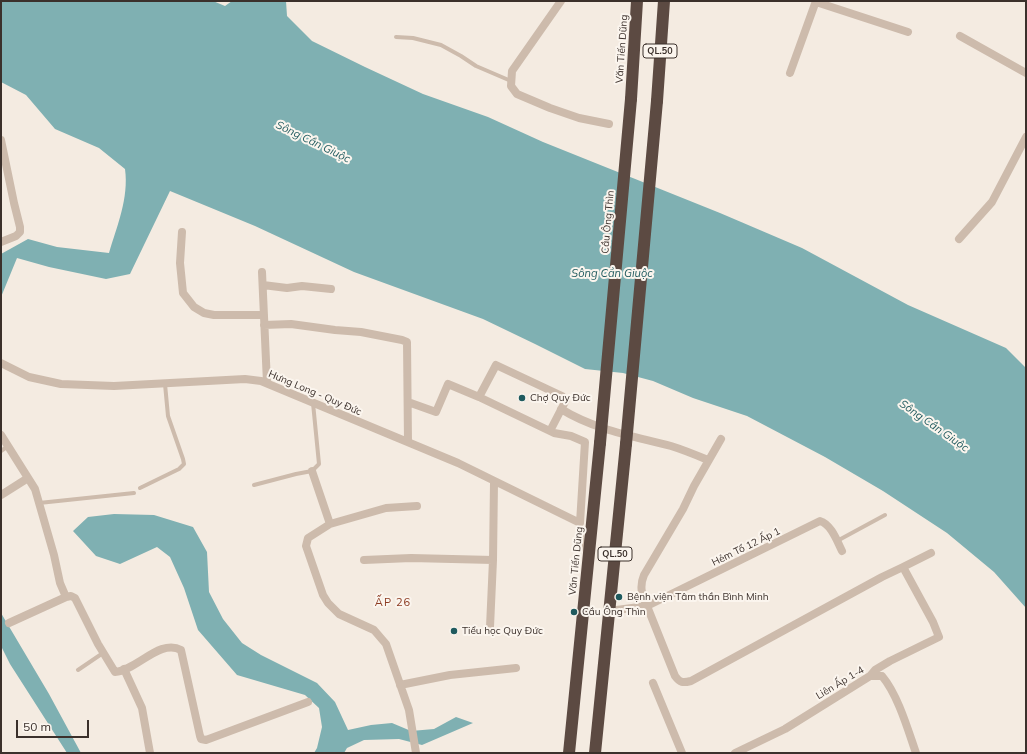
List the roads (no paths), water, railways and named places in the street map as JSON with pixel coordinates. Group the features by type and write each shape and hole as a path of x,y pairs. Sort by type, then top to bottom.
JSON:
{"highway":[{"name":"Văn Tiến Dũng","path":"631,99 637,1"},
{"name":"QL.50","path":"595,753 626,444 657,102 664,1"},
{"name":"Cầu Ông Thìn","path":"600,443 631,99"},
{"name":"Văn Tiến Dũng","path":"569,753 600,443"}],"street":[{"path":"561,1 512,71 511,86 518,94 550,108 579,118 609,124"},
{"path":"790,72 816,1 908,32"},
{"path":"960,36 1026,73"},
{"path":"959,239 992,202 1026,137"},
{"path":"1,140 20,226 20,232 16,236 1,242"},
{"path":"182,232 180,263 183,294 194,308 204,313 214,315 264,315"},
{"path":"262,272 267,383"},
{"path":"263,285 287,288 302,286 331,289"},
{"path":"264,325 291,324 361,332 407,342 408,442"},
{"name":"Hưng Long - Quy Đức","path":"1,364 29,377 61,384 114,386 253,379 267,383 458,463 580,523"},
{"path":"479,397 496,365 566,400 550,431"},
{"path":"408,402 436,412 448,384 550,431 571,436 585,442 580,523"},
{"path":"561,409 584,422 673,447 708,460"},
{"path":"1,435 4,448 35,489 38,504 54,555 60,583 66,597"},
{"path":"720,439 683,509 641,581 640,589 675,676 678,680 684,683 691,681 876,580 931,553"},
{"path":"312,471 330,524"},
{"path":"1,495 28,478"},
{"path":"490,627 494,482"},
{"path":"416,753 409,710 386,644 374,630 339,614 328,603 323,595 306,546 308,538 330,524 386,508 417,506"},
{"name":"Hẻm Tổ 12 Ấp 1","path":"647,606 820,521 825,523 842,551"},
{"path":"364,560 411,558 493,560"},
{"path":"870,676 875,670 890,661 939,638 923,602 903,567"},
{"path":"9,623 71,596 75,598 103,653 115,672 119,672 163,648 175,646 181,650 201,739 206,740 308,702"},
{"path":"610,611 647,606"},
{"path":"400,685 450,674 516,668"},
{"path":"124,669 142,708 150,753"},
{"name":"Liên Ấp 1-4","path":"735,753 785,729 870,676 882,676 888,683 916,753"},
{"path":"653,683 682,753"}],"lane":[{"path":"396,37 413,38 441,45 476,66 511,81"},
{"path":"140,488 179,469 184,464 184,459 168,416 165,384"},
{"path":"254,486 316,469 319,464 313,403"},
{"path":"38,504 134,493"},
{"path":"836,541 885,515"},
{"path":"580,523 588,570"},
{"path":"78,670 103,653"}],"water":[{"name":"Sông Cần Giuộc","path":"1,1 213,1 225,6 232,1 286,1 287,16 312,41 365,67 423,94 488,117 543,142 720,213 802,248 908,305 1006,348 1026,368 1026,608 994,572 947,533 883,491 825,457 747,416 693,398 653,381 623,373 585,369 483,319 354,272 255,226 170,191 130,274 106,279 49,267 17,258 1,297 1,254 28,239 57,247 109,253 122,212 126,180 125,169 99,148 55,129 26,95 1,82"},
{"path":"114,514 154,515 193,527 207,552 209,592 223,619 242,643 261,655 317,683 335,702 348,730 371,725 392,723 411,731 434,729 456,717 473,723 422,745 399,739 364,740 347,748 344,753 314,753 317,748 322,727 319,708 305,695 237,675 198,630 184,588 170,557 157,547 120,564 96,556 73,531 88,517"},
{"path":"1,613 49,694 81,753 67,753 10,664 1,646"}],"place":[{"name":"Chợ Quy Đức","path":"522,398"},
{"name":"Bệnh viện Tâm thần Bình Minh","path":"619,597"},
{"name":"Cầu Ông Thìn","path":"574,612"},
{"name":"Tiểu học Quy Đức","path":"454,631"}],"district":[{"name":"ẤP 26","path":"393,603"}]}
